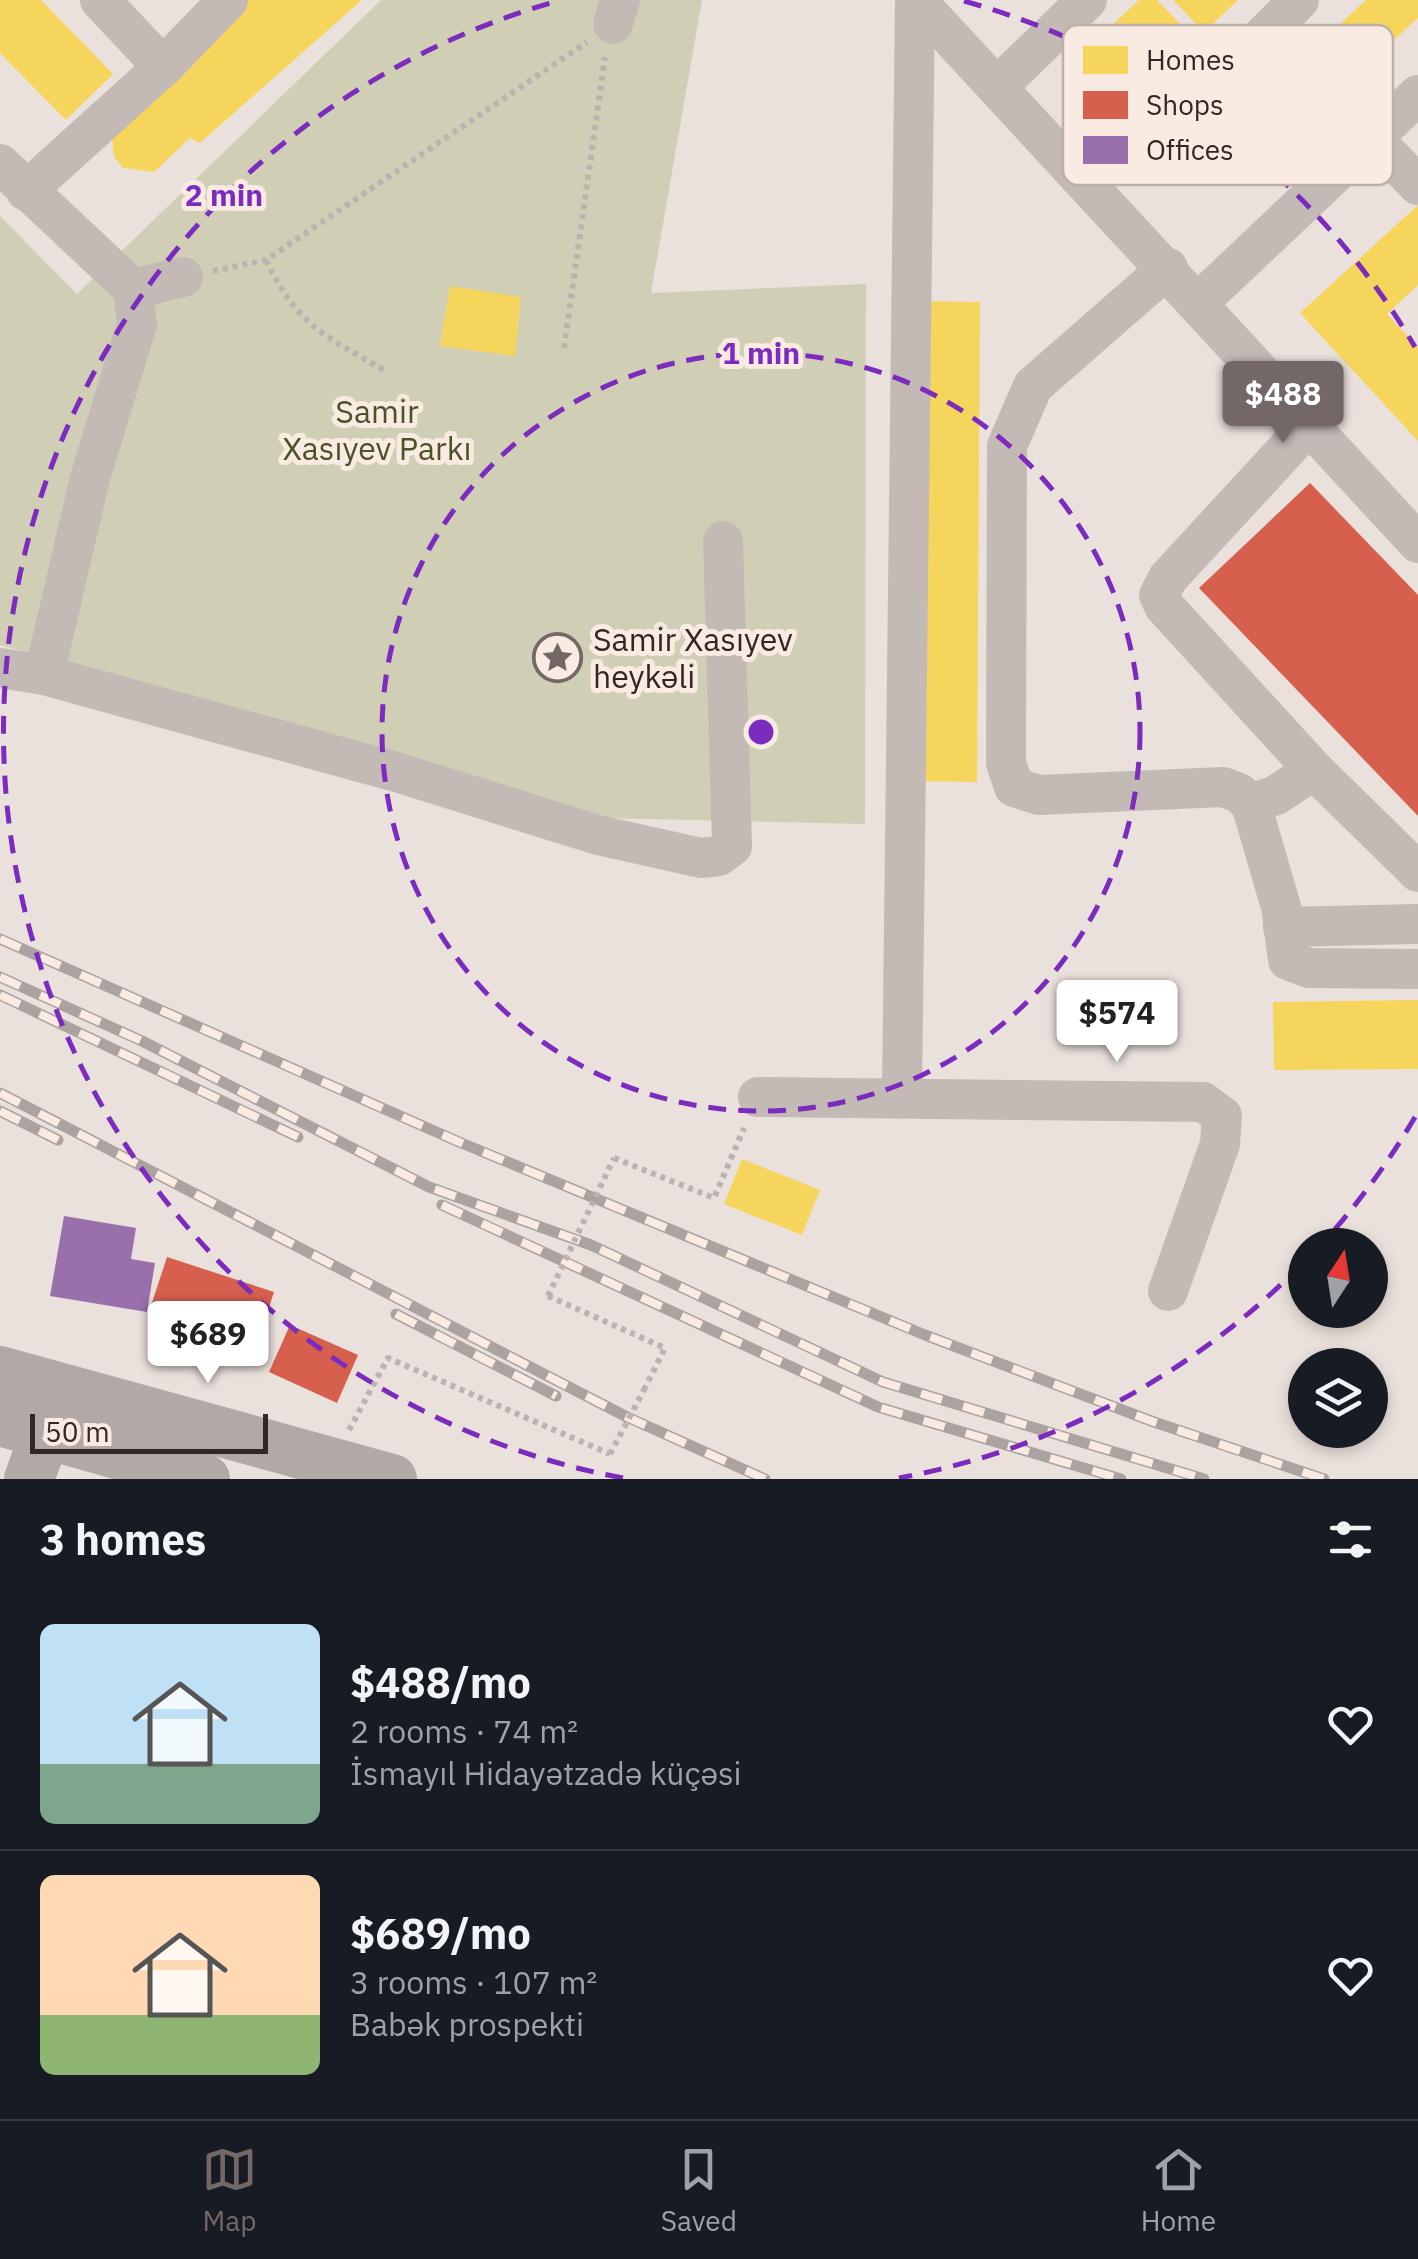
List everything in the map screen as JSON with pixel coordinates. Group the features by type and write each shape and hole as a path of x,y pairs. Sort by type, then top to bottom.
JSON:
{"main road":[{"path":"0,1371 392,1479"},
{"path":"29,1479 48,1427 76,1408 113,1402"},
{"path":"0,1421 205,1479"},
{"path":"240,1436 261,1453 276,1479"}],"street":[{"path":"100,0 162,67"},
{"path":"44,675 90,478 137,324 132,290 13,177 162,67 228,0"},
{"path":"916,0 1063,155"},
{"path":"902,1095 916,0"},
{"path":"999,86 1087,0"},
{"path":"1274,25 1299,0"},
{"path":"1393,118 1418,95"},
{"path":"1393,170 1418,185"},
{"path":"1091,185 1418,543"},
{"path":"1198,302 1322,185"},
{"path":"1168,268 1033,386 1020,407 1007,446 1006,763 1014,787 1040,795 1223,787 1239,793 1251,804 1288,960 1296,966 1418,969"},
{"path":"132,290 182,278"},
{"path":"1310,424 1168,578 1159,595 1164,606 1314,770 1418,872"},
{"path":"0,668 44,675 396,772 598,835 701,858 719,856 732,846 723,542"},
{"path":"1251,804 1276,795 1314,770"},
{"path":"1282,928 1418,924"},
{"path":"758,1097 902,1095 1203,1102 1222,1116 1220,1144 1168,1291"}],"path":[{"path":"182,278 266,260 616,12"},
{"path":"564,348 600,79 616,12"},
{"path":"266,260 285,301 309,326 387,372"},
{"path":"333,1460 388,1358 610,1454 665,1348 548,1296 614,1158 714,1198 758,1097"}],"green space":[{"name":"Samir Xasıyev Parkı","path":"381,0 702,0 651,293 866,284 865,824 602,818 0,645 0,216 77,294"}],"building: Homes":[{"path":"0,0 41,0 113,74 66,120 0,53"},
{"path":"247,0 362,0 200,143 190,138 154,172 123,168 114,157 112,139"},
{"path":"1139,0 1157,0 1181,25 1112,25"},
{"path":"1173,0 1238,0 1211,25 1197,25"},
{"path":"1366,0 1418,0 1418,18 1393,41 1393,25 1340,24"},
{"path":"1418,205 1418,285 1387,314 1418,348 1418,441 1300,313"},
{"path":"450,286 521,297 515,356 440,346"},
{"path":"916,301 980,302 977,782 912,781"},
{"path":"1418,1000 1418,1069 1274,1070 1273,1002"},
{"path":"742,1159 820,1190 802,1235 724,1204"}],"building: Shops":[{"path":"1310,483 1418,595 1418,816 1199,588"},
{"path":"167,1257 274,1292 255,1350 148,1315"},
{"path":"290,1325 358,1355 337,1403 269,1372"}],"building: Offices":[{"path":"64,1216 136,1228 131,1259 155,1263 147,1312 50,1296"}],"railway":[{"path":"0,939 459,1142 925,1335 1154,1422 1324,1479"},
{"path":"0,977 142,1041 429,1187 591,1245 883,1382 1204,1479"},
{"path":"0,995 298,1137"},
{"path":"0,1093 627,1417 765,1479"},
{"path":"0,1111 58,1140"},
{"path":"442,1205 878,1407 1121,1479"},
{"path":"396,1314 556,1396"}],"place":[{"name":"Samir Xasıyev heykəli","path":"558,658"}]}
